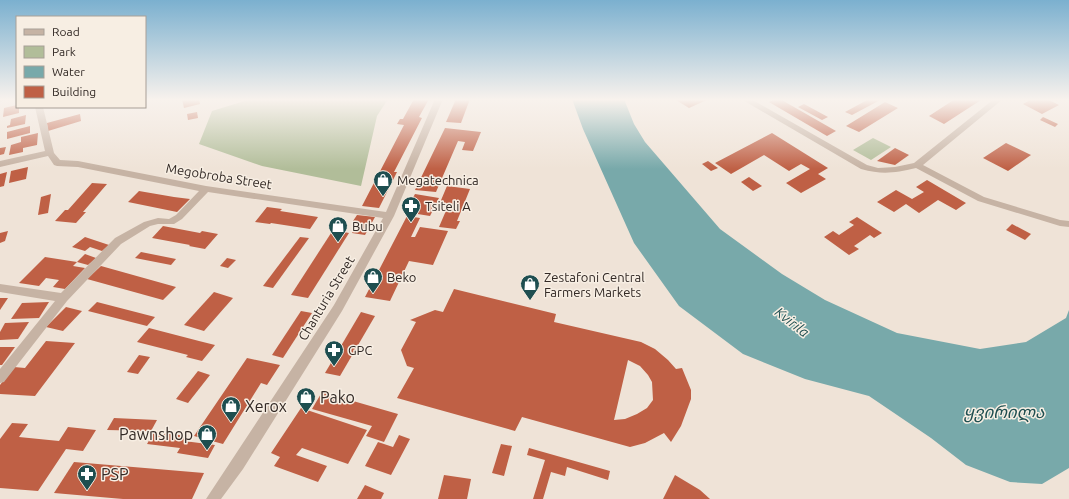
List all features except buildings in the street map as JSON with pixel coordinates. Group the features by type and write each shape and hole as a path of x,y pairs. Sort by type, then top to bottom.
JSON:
{"street":[{"path":"0,164 50,153 42,122"},
{"name":"Chanturia Street","path":"213,499 238,464 332,318 390,216 429,122"},
{"path":"786,122 864,167 878,171 889,171 917,165 970,122"},
{"name":"Megobroba Street","path":"50,153 57,163 78,164 206,189 390,216"},
{"path":"917,165 981,199 1060,223 1069,224"},
{"path":"0,378 63,298 118,241 147,224 158,221 171,222 179,218 206,189"},
{"path":"0,288 63,298"}],"green space":[{"path":"208,122 376,122 361,186 262,166 199,144"},
{"path":"873,138 891,147 871,160 853,150"}],"water":[{"name":"ყვირილა","path":"581,122 633,122 645,142 720,229 782,274 825,300 897,333 980,349 1026,342 1066,318 1069,310 1069,468 1042,484 1010,482 966,465 931,438 869,396 805,379 743,354 679,306 634,243"}],"place":[{"name":"Megatechnica","path":"383,197"},
{"name":"Tsiteli A","path":"411,223"},
{"name":"Bubu","path":"338,243"},
{"name":"Beko","path":"373,294"},
{"name":"Zestafoni Central Farmers Markets","path":"530,301"},
{"name":"GPC","path":"334,367"},
{"name":"Pako","path":"306,414"},
{"name":"Xerox","path":"231,423"},
{"name":"Pawnshop","path":"207,451"},
{"name":"PSP","path":"87,491"}],"water label":[{"name":"Kvirila","path":"792,322"}]}
